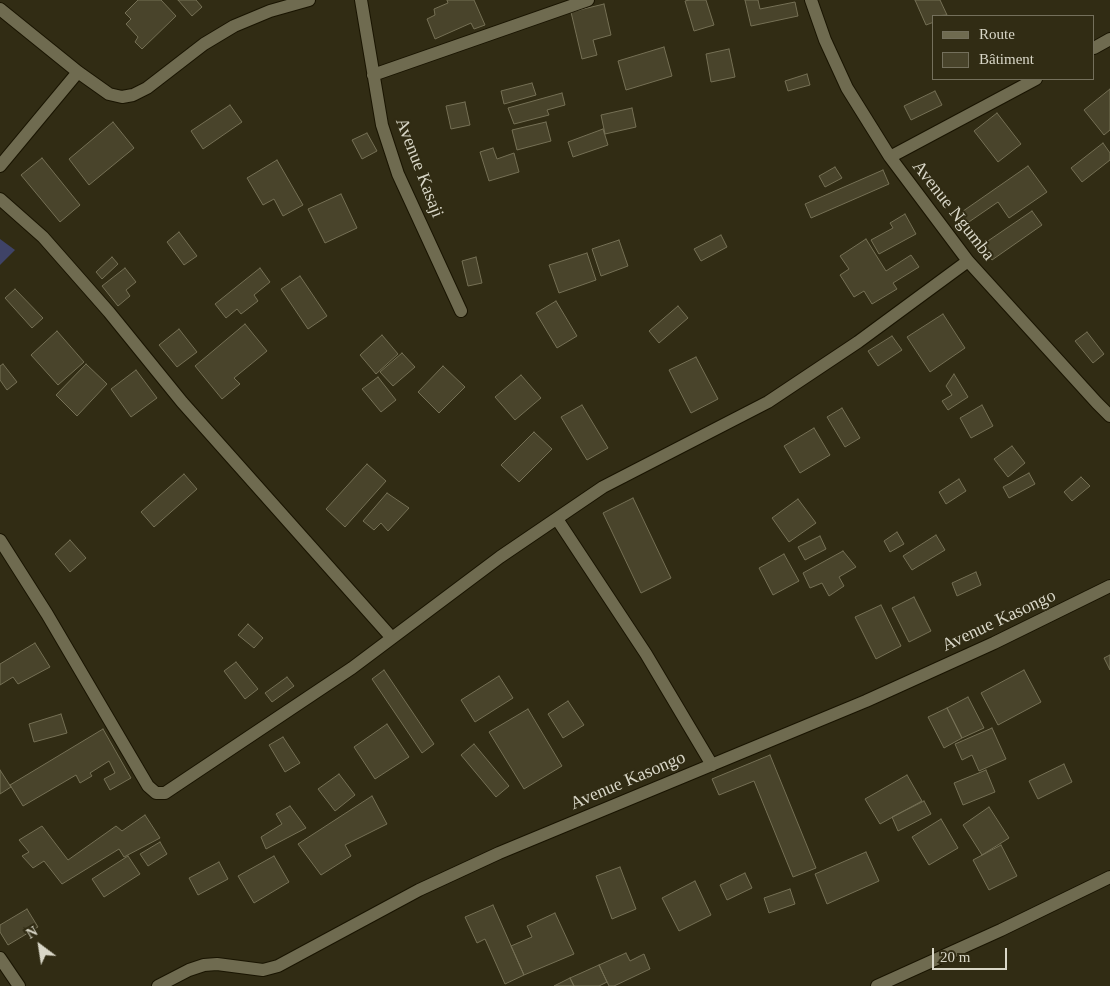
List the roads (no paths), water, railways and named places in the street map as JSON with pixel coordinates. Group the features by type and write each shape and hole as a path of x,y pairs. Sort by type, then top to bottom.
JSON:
{"street":[{"path":"0,9 78,72 109,94 122,97 133,95 147,88 204,44 234,26 270,11 309,0"},
{"name":"Avenue Kasaji","path":"361,0 382,125 398,174 461,311"},
{"path":"373,75 588,0"},
{"name":"Avenue Ngumba","path":"811,0 825,40 848,88 890,157 968,261 1110,416"},
{"path":"1095,47 1110,39"},
{"path":"0,166 78,72"},
{"path":"890,157 1034,80"},
{"path":"0,199 44,237 109,312 182,402 392,638"},
{"path":"0,540 42,606 148,786 156,793 165,793 352,668 500,557 603,488 768,402 858,342 968,261"},
{"path":"557,520 646,654 712,765"},
{"name":"Avenue Kasongo","path":"158,986 189,970 204,965 217,964 263,970 278,966 428,886 866,701 994,643 1110,586"},
{"path":"877,986 1110,878"},
{"path":"0,958 19,986"}]}
